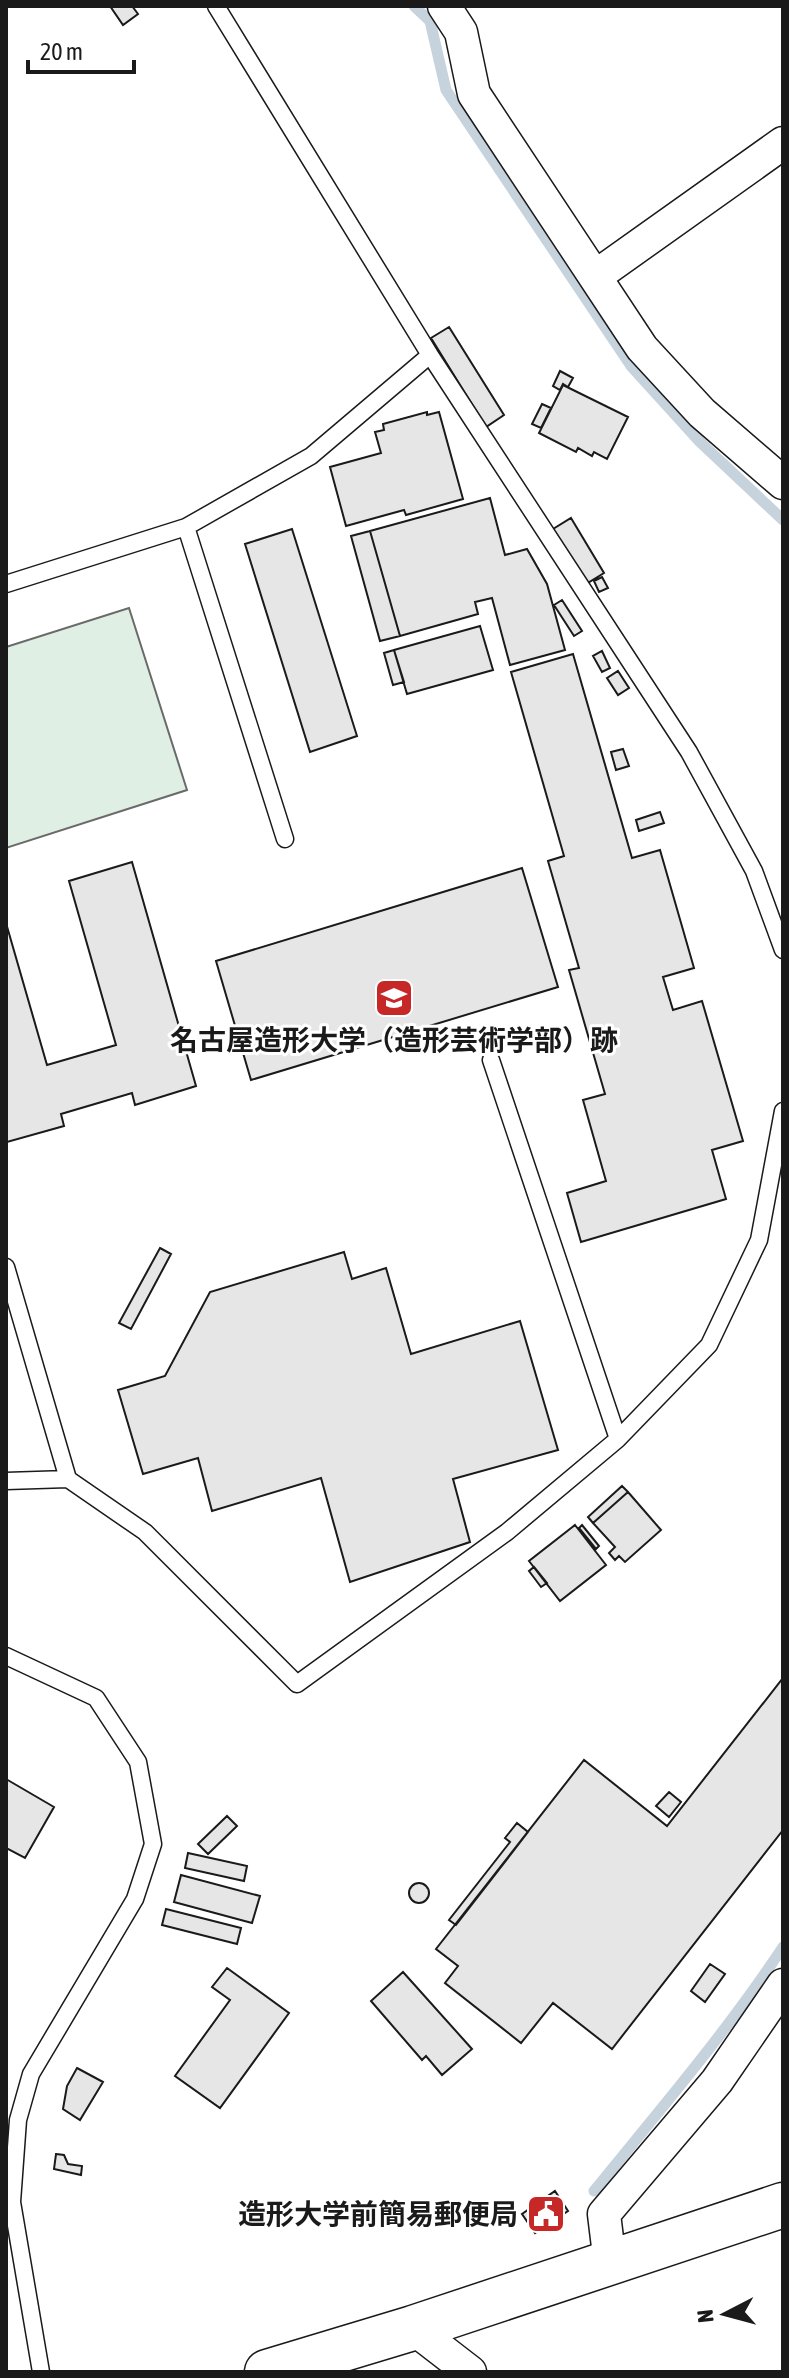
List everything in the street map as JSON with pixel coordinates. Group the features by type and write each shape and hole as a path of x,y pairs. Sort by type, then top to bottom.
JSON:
{"street":[{"path":"444,6 461,32 474,94 642,348 702,413 783,483"},
{"path":"596,276 783,143"},
{"path":"610,2263 604,2214 717,2081 783,1985"},
{"path":"267,2372 413,2328 783,2205"},
{"path":"413,2328 470,2372"}],"lane":[{"path":"216,6 430,355 689,752 754,871 783,950"},
{"path":"6,584 186,527 311,456 430,355"},
{"path":"186,527 285,839"},
{"path":"491,1060 618,1439"},
{"path":"6,1481 68,1479 145,1532 297,1684 507,1532 618,1439 709,1345 759,1240 783,1111"},
{"path":"6,1267 68,1479"},
{"path":"6,1656 96,1698 138,1762 153,1844 135,1899 31,2074 18,2120 12,2202 41,2372"}],"green space":[{"path":"129,608 187,790 6,848 6,647"}],"building":[{"path":"110,6 132,6 138,14 123,25"},
{"path":"449,327 504,415 486,427 431,338"},
{"path":"560,371 573,378 568,387 563,384 560,390 553,386"},
{"path":"563,385 628,417 607,459 594,452 592,456 578,448 576,452 539,433"},
{"path":"542,404 551,408 541,428 532,424"},
{"path":"427,412 427,415 439,412 463,499 406,515 404,510 346,526 330,467 381,453 375,432 384,430 383,424"},
{"path":"490,498 505,555 527,549 547,584 565,650 510,665 492,598 475,602 478,614 400,636 370,531"},
{"path":"571,518 604,573 586,584 553,529"},
{"path":"292,529 357,736 310,752 245,544"},
{"path":"370,531 400,636 380,641 351,536"},
{"path":"602,577 608,588 599,592 594,581"},
{"path":"562,600 582,631 574,636 554,605"},
{"path":"480,626 493,670 407,694 394,650"},
{"path":"394,650 404,682 393,685 384,653"},
{"path":"602,651 610,668 602,672 593,656"},
{"path":"573,654 632,858 660,850 694,968 663,977 673,1010 702,1001 743,1141 712,1150 726,1199 581,1242 567,1193 606,1181 583,1100 605,1094 569,970 579,968 548,861 564,856 511,672"},
{"path":"618,671 629,688 618,695 607,678"},
{"path":"623,749 629,766 616,770 611,752"},
{"path":"660,812 664,823 639,831 636,820"},
{"path":"132,862 196,1086 135,1105 132,1093 61,1114 64,1126 7,1142 6,923 47,1065 116,1045 69,881"},
{"path":"522,868 558,987 251,1080 216,961"},
{"path":"160,1248 171,1254 131,1329 119,1323"},
{"path":"344,1252 352,1279 386,1268 411,1354 520,1321 558,1450 453,1479 470,1542 350,1582 321,1478 212,1511 198,1458 143,1474 118,1390 165,1376 210,1292"},
{"path":"622,1486 628,1492 593,1523 588,1517"},
{"path":"628,1492 661,1530 625,1562 619,1556 615,1560 609,1553 615,1547 593,1523"},
{"path":"575,1525 606,1565 560,1601 529,1561"},
{"path":"582,1525 599,1546 596,1549 579,1528"},
{"path":"534,1567 547,1583 541,1587 529,1571"},
{"path":"783,1678 783,1830 612,2049 553,2003 521,2043 445,1983 458,1966 436,1949 584,1760 667,1826"},
{"path":"6,1779 54,1807 25,1858 6,1848"},
{"path":"669,1792 681,1802 669,1817 656,1806"},
{"path":"227,1816 237,1826 208,1854 198,1844"},
{"path":"517,1823 528,1832 456,1925 449,1920 510,1842 505,1838"},
{"path":"188,1853 247,1866 244,1881 185,1868"},
{"path":"181,1875 260,1896 252,1923 174,1902"},
{"path":"419,1883 426,1886 429,1893 426,1900 419,1903 412,1900 409,1893 412,1886"},
{"path":"166,1909 241,1928 237,1944 162,1925"},
{"path":"710,1964 725,1974 705,2002 691,1991"},
{"path":"227,1968 289,2013 220,2108 175,2076 230,2000 212,1987"},
{"path":"403,1972 472,2049 442,2075 426,2056 422,2060 371,2001"},
{"path":"77,2068 103,2082 80,2120 63,2109 67,2086"},
{"path":"56,2154 64,2155 68,2164 82,2166 81,2175 54,2169"},
{"path":"555,2191 568,2211 535,2233 522,2214"}],"waterway":[{"path":"414,6 430,21 446,90 631,366 700,442 783,520"},
{"path":"594,2191 715,2041 783,1947"}],"place":[{"name":"名古屋造形大学（造形芸術学部）跡","path":"394,998"},
{"name":"造形大学前簡易郵便局","path":"546,2214"}]}
